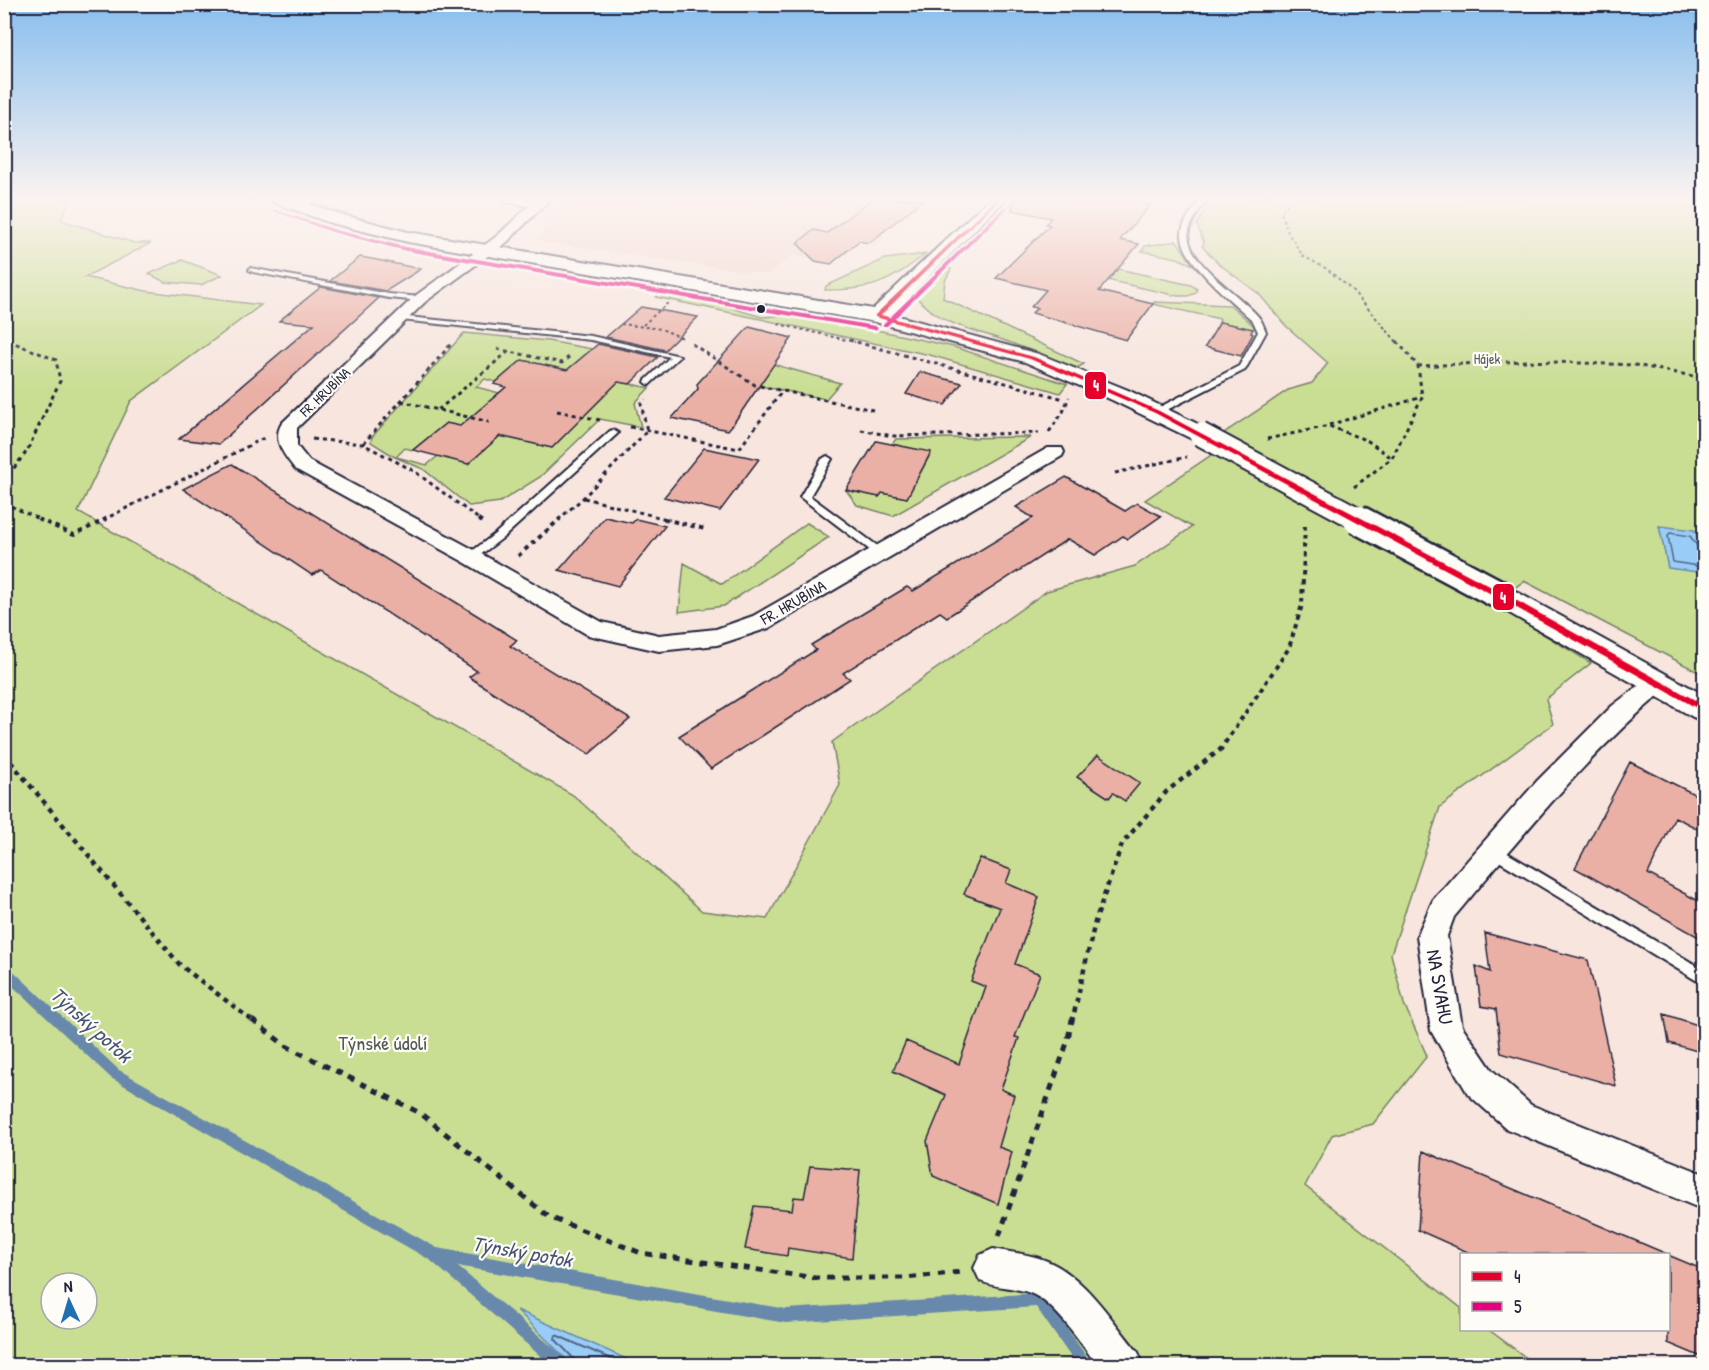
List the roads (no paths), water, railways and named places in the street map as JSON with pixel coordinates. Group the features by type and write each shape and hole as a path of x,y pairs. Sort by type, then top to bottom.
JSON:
{"street":[{"name":"FR. HRUBÍNA","path":"469,263 420,299 288,427 288,447 302,465 471,557 596,629 659,643 717,637 761,622 879,552 1055,453"},
{"path":"557,263 877,316 1032,358 1157,411 1498,594 1704,709"},
{"path":"877,316 932,263"},
{"name":"NA SVAHU","path":"1658,683 1621,713 1546,789 1443,909 1432,936 1447,1031 1480,1082 1519,1117 1704,1192"},
{"path":"993,1268 1038,1276 1065,1294 1124,1365"}],"lane":[{"path":"1157,411 1242,368 1262,332 1257,320 1199,263"},
{"path":"253,270 389,296 420,299"},
{"path":"401,318 591,338 676,356 649,382"},
{"path":"471,557 500,535 613,433"},
{"path":"827,459 805,497 879,552"},
{"path":"1494,851 1704,978"}],"water":[{"path":"1659,526 1694,530 1704,546 1704,573 1668,568"},
{"path":"517,1310 633,1362 725,1365 572,1365"}],"waterway":[{"name":"Týnský potok","path":"4,970 115,1074 435,1255 786,1316 1039,1300 1086,1366"},
{"path":"436,1257 564,1366"}],"park label":[{"name":"Hájek","path":"1487,359"},
{"name":"Týnské údolí","path":"383,1043"}]}
